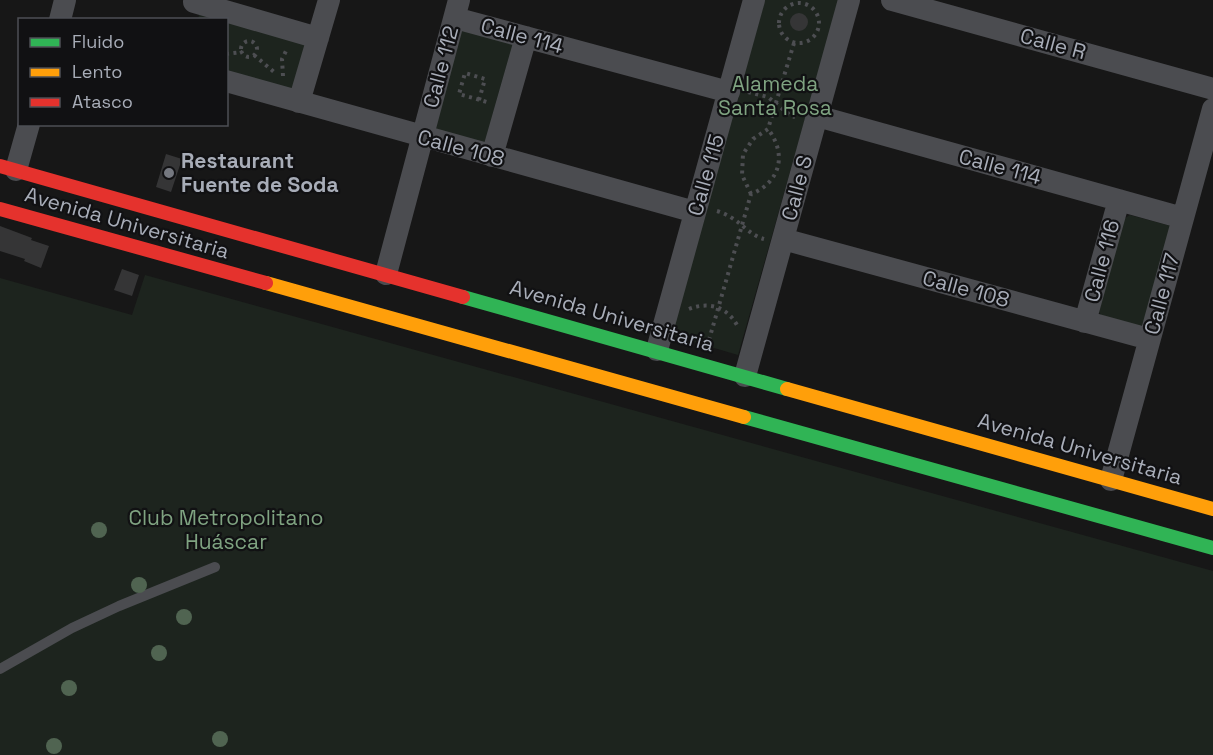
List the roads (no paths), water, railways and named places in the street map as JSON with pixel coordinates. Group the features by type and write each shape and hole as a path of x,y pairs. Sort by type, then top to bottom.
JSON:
{"street":[{"path":"60,18 65,0"},
{"path":"294,93 318,38 329,0"},
{"name":"Calle 115","path":"657,350 754,0"},
{"name":"Calle S","path":"745,376 849,0"},
{"name":"Calle R","path":"892,0 1213,89"},
{"path":"193,7 318,38"},
{"name":"Calle 114","path":"457,9 526,37 729,92"},
{"name":"Calle 112","path":"386,274 457,9"},
{"path":"492,156 526,37"},
{"name":"Calle 108","path":"228,81 294,93 422,137 695,212"},
{"name":"Calle 117","path":"1111,480 1213,109"},
{"name":"Calle 114","path":"817,116 1183,218"},
{"path":"8,168 28,126"},
{"name":"Avenida Universitaria","path":"8,168 1213,508"},
{"name":"Calle 116","path":"1085,322 1119,200"},
{"name":"Avenida Universitaria","path":"0,209 1213,549"},
{"name":"Calle 108","path":"783,239 1149,339"}],"lane":[{"path":"0,669 72,628 215,567"}],"place":[{"name":"Restaurant Fuente de Soda","path":"169,173"}],"park label":[{"name":"Alameda Santa Rosa","path":"775,96"},
{"name":"Club Metropolitano Huáscar","path":"226,530"}]}
